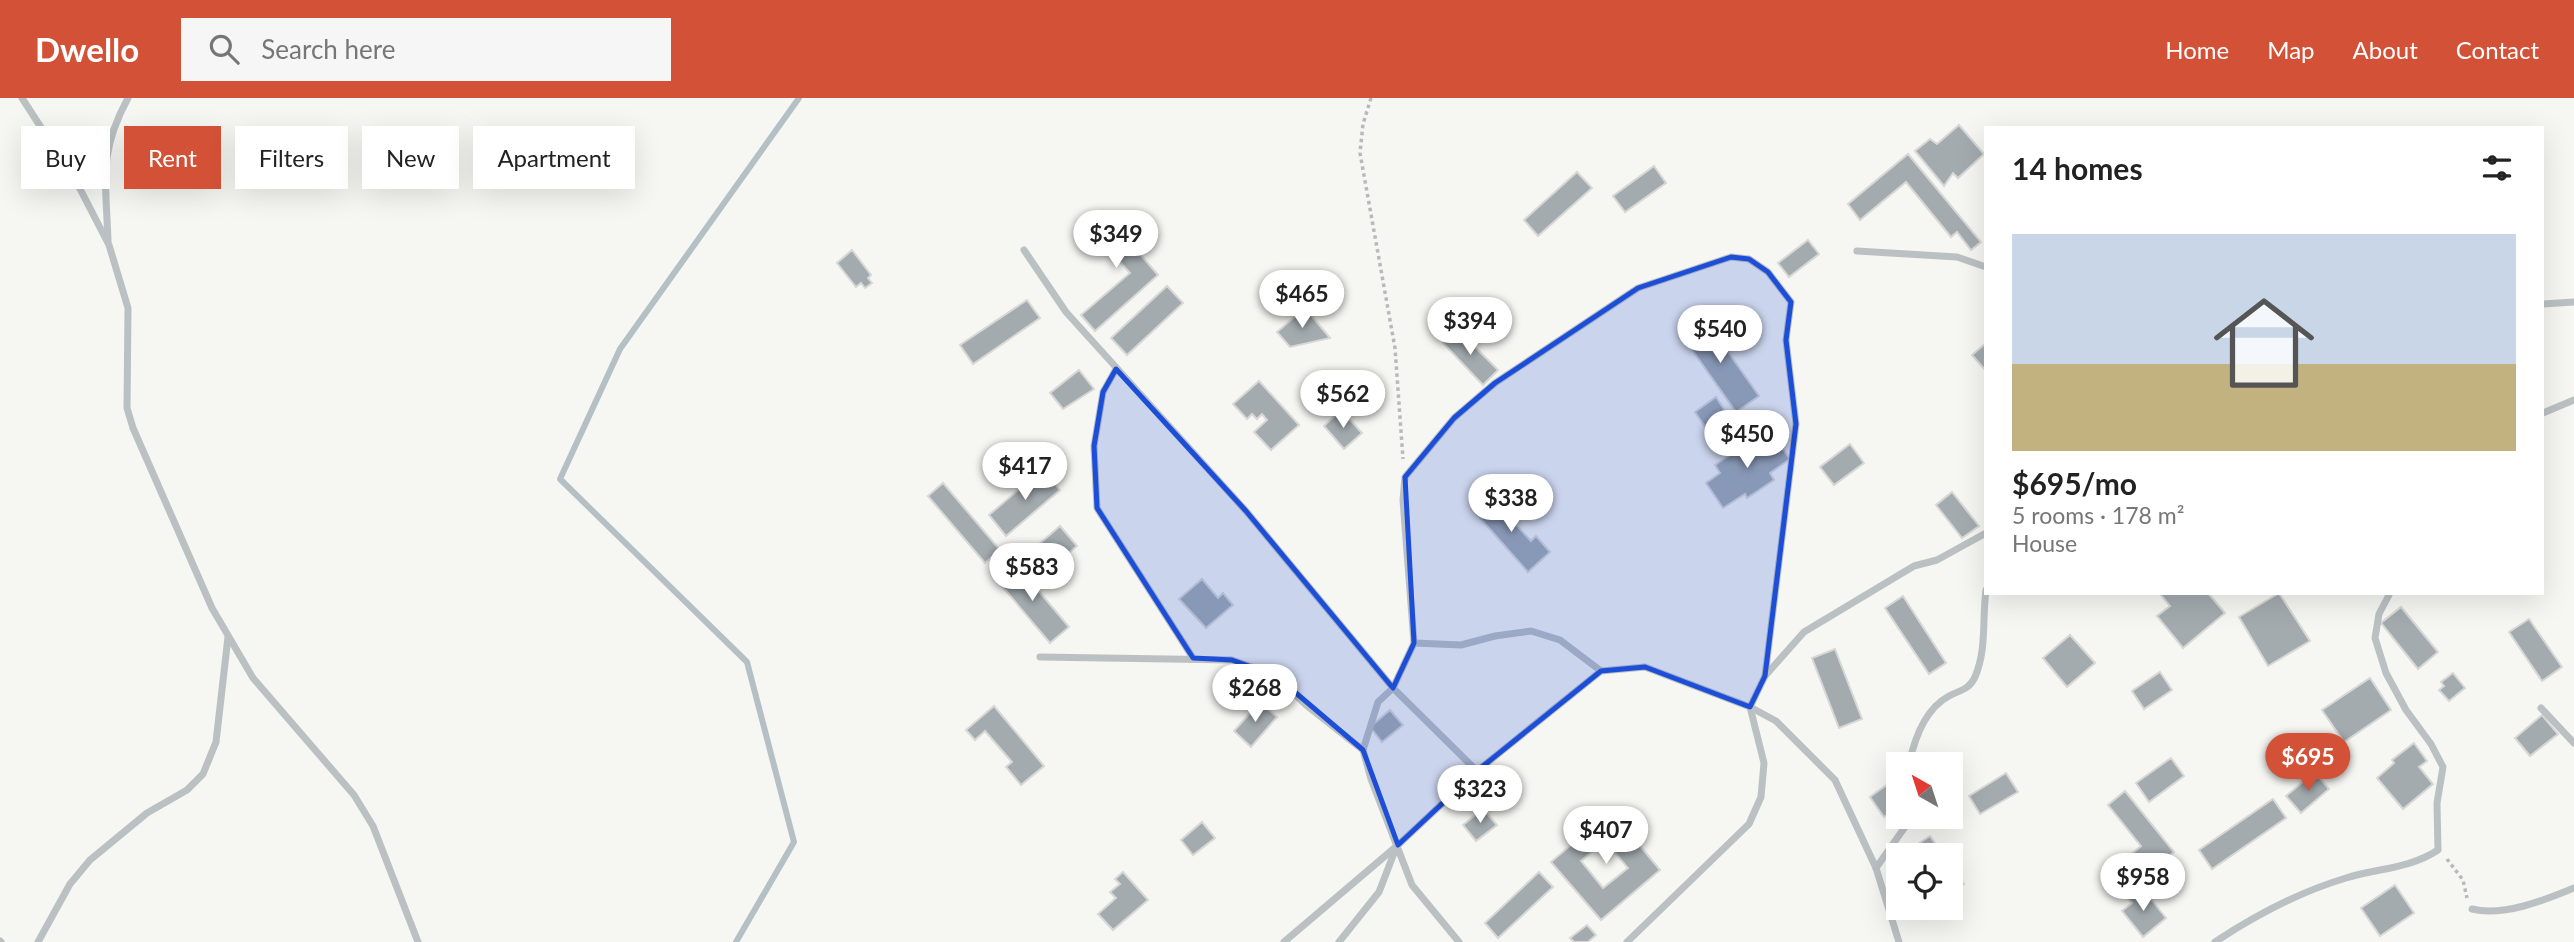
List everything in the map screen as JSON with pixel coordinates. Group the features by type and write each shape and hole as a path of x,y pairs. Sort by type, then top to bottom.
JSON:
{"street":[{"path":"22,98 77,183 109,245 128,308 127,408 133,428 212,608 253,678 354,795 373,826 418,942"},
{"path":"109,245 105,159 114,124 128,98"},
{"path":"1024,250 1066,312 1246,511 1393,688 1476,771"},
{"path":"1857,251 1956,257 1984,266"},
{"path":"1459,942 1412,885 1371,779 1363,750 1378,702 1393,688 1414,643 1403,500 1405,477 1454,418 1495,383 1638,288 1731,257 1749,259 1768,272 1791,302 1786,340 1796,424 1765,676"},
{"path":"2544,304 2574,302"},
{"path":"1116,369 1103,392 1094,446 1097,508 1193,658"},
{"path":"2544,412 2574,400"},
{"path":"1627,942 1749,824 1761,797 1764,763 1750,707 1765,676 1804,632 1914,566 1937,559 1984,534"},
{"path":"1912,752 1915,741 1933,708 1949,696 1964,690 1974,679 1984,637 1986,595"},
{"path":"2215,942 2248,920 2291,898 2348,877 2419,863 2438,850 2437,803 2443,767 2386,673 2375,638 2379,614 2389,595"},
{"path":"1414,643 1461,645 1495,636 1531,631 1560,640 1601,671"},
{"path":"38,942 70,884 90,860 147,813 187,790 203,774 216,743 228,636"},
{"path":"1040,657 1232,660 1276,676 1306,705 1363,750"},
{"path":"1284,942 1398,845 1476,771 1601,671 1645,667 1750,707 1776,721 1835,780 1876,868 1899,942"},
{"path":"2542,708 2574,743"},
{"path":"1876,868 1903,830"},
{"path":"1339,942 1379,892 1398,845"},
{"path":"2472,909 2497,910 2548,899 2574,888"}],"path":[{"path":"1371,98 1363,124 1360,153 1395,348 1405,477"},
{"path":"2438,850 2463,880 2472,909"}],"highlighted area":[{"path":"1731,257 1749,259 1768,272 1791,302 1786,340 1796,424 1765,676 1750,707 1645,667 1601,671 1477,771 1398,845 1363,750 1276,676 1232,660 1193,658 1097,508 1094,446 1103,392 1116,369 1246,511 1393,688 1414,643 1405,477 1454,418 1495,383 1638,288 1686,269"}],"building":[{"path":"1959,125 1984,154 1958,178 1953,173 1944,186 1915,151 1930,139 1937,144"},
{"path":"1908,154 1981,242 1971,250 1957,232 1951,237 1906,182 1860,220 1848,204"},
{"path":"1654,166 1666,183 1625,212 1613,196"},
{"path":"1577,172 1592,188 1538,236 1524,220"},
{"path":"1103,211 1158,275 1095,331 1081,315 1130,273 1101,241 1092,248 1078,232"},
{"path":"1808,240 1819,254 1789,277 1778,263"},
{"path":"852,250 871,275 868,278 872,283 865,288 861,283 856,287 837,263"},
{"path":"1167,286 1183,303 1127,355 1111,338"},
{"path":"1027,300 1040,318 973,364 960,345"},
{"path":"1305,308 1330,338 1290,347 1277,332"},
{"path":"1704,318 1759,396 1736,412 1681,334"},
{"path":"1457,329 1498,370 1483,385 1443,343"},
{"path":"1984,345 1984,369 1972,355"},
{"path":"1079,370 1094,389 1063,409 1050,393"},
{"path":"1259,381 1299,425 1271,450 1254,432 1267,420 1262,414 1257,419 1252,414 1247,419 1233,404"},
{"path":"1716,397 1727,414 1706,428 1695,412"},
{"path":"1341,410 1362,433 1344,449 1324,426"},
{"path":"1771,432 1790,459 1770,473 1774,480 1747,498 1745,494 1723,508 1706,483 1720,473 1715,465"},
{"path":"1850,444 1864,463 1834,485 1820,467"},
{"path":"1043,469 1060,490 1006,536 989,515"},
{"path":"943,483 1000,550 985,563 928,496"},
{"path":"1952,492 1979,526 1962,538 1936,505"},
{"path":"1488,495 1531,541 1536,536 1550,552 1528,572 1472,509"},
{"path":"1060,526 1077,546 1041,577 1024,557"},
{"path":"1015,563 1069,627 1050,643 996,579"},
{"path":"1202,579 1218,598 1223,593 1233,605 1206,628 1179,599"},
{"path":"2161,595 2210,595 2225,613 2183,648 2157,616 2170,606"},
{"path":"2276,595 2280,595 2310,641 2268,666 2239,617"},
{"path":"1903,596 1946,663 1929,674 1885,608"},
{"path":"2401,607 2438,652 2418,669 2381,623"},
{"path":"2529,619 2562,667 2542,681 2509,632"},
{"path":"2070,635 2095,663 2067,687 2043,658"},
{"path":"1835,649 1862,719 1839,728 1812,658"},
{"path":"2160,672 2172,690 2144,709 2132,691"},
{"path":"2453,673 2465,688 2449,701 2439,690 2444,686 2441,682"},
{"path":"2370,678 2391,710 2344,742 2322,710"},
{"path":"1260,702 1277,717 1251,747 1234,731"},
{"path":"994,706 1044,766 1021,785 1006,767 1012,762 985,731 975,740 966,730"},
{"path":"1390,710 1403,725 1382,742 1370,727"},
{"path":"2542,715 2558,734 2530,756 2515,738"},
{"path":"2414,743 2427,761 2419,767 2433,784 2403,809 2377,778 2394,763 2392,760"},
{"path":"2171,758 2184,776 2149,802 2136,783"},
{"path":"2315,772 2329,789 2301,813 2286,796"},
{"path":"2006,773 2018,792 1980,814 1969,796"},
{"path":"1886,785 1886,816 1884,817 1870,797"},
{"path":"2125,791 2174,852 2143,876 2128,857 2141,846 2108,805"},
{"path":"2273,799 2286,818 2212,869 2199,850"},
{"path":"1483,809 1497,825 1476,841 1463,825"},
{"path":"1611,811 1660,870 1601,920 1551,862","holes":["1605,841 1628,868 1603,888 1581,861"]},
{"path":"1202,822 1215,838 1193,855 1181,840"},
{"path":"1930,836 1935,843 1920,843"},
{"path":"1123,872 1148,900 1113,930 1098,914 1116,898 1110,892 1120,884 1115,879"},
{"path":"1539,872 1553,887 1498,938 1485,923"},
{"path":"2395,885 2414,913 2380,936 2361,908"},
{"path":"2142,888 2166,918 2143,937 2122,911 2132,903 2128,899"},
{"path":"1587,925 1596,935 1588,942 1574,942 1570,938"}],"waterway":[{"path":"736,942 794,842 747,662 560,479 620,349 799,98"}]}
